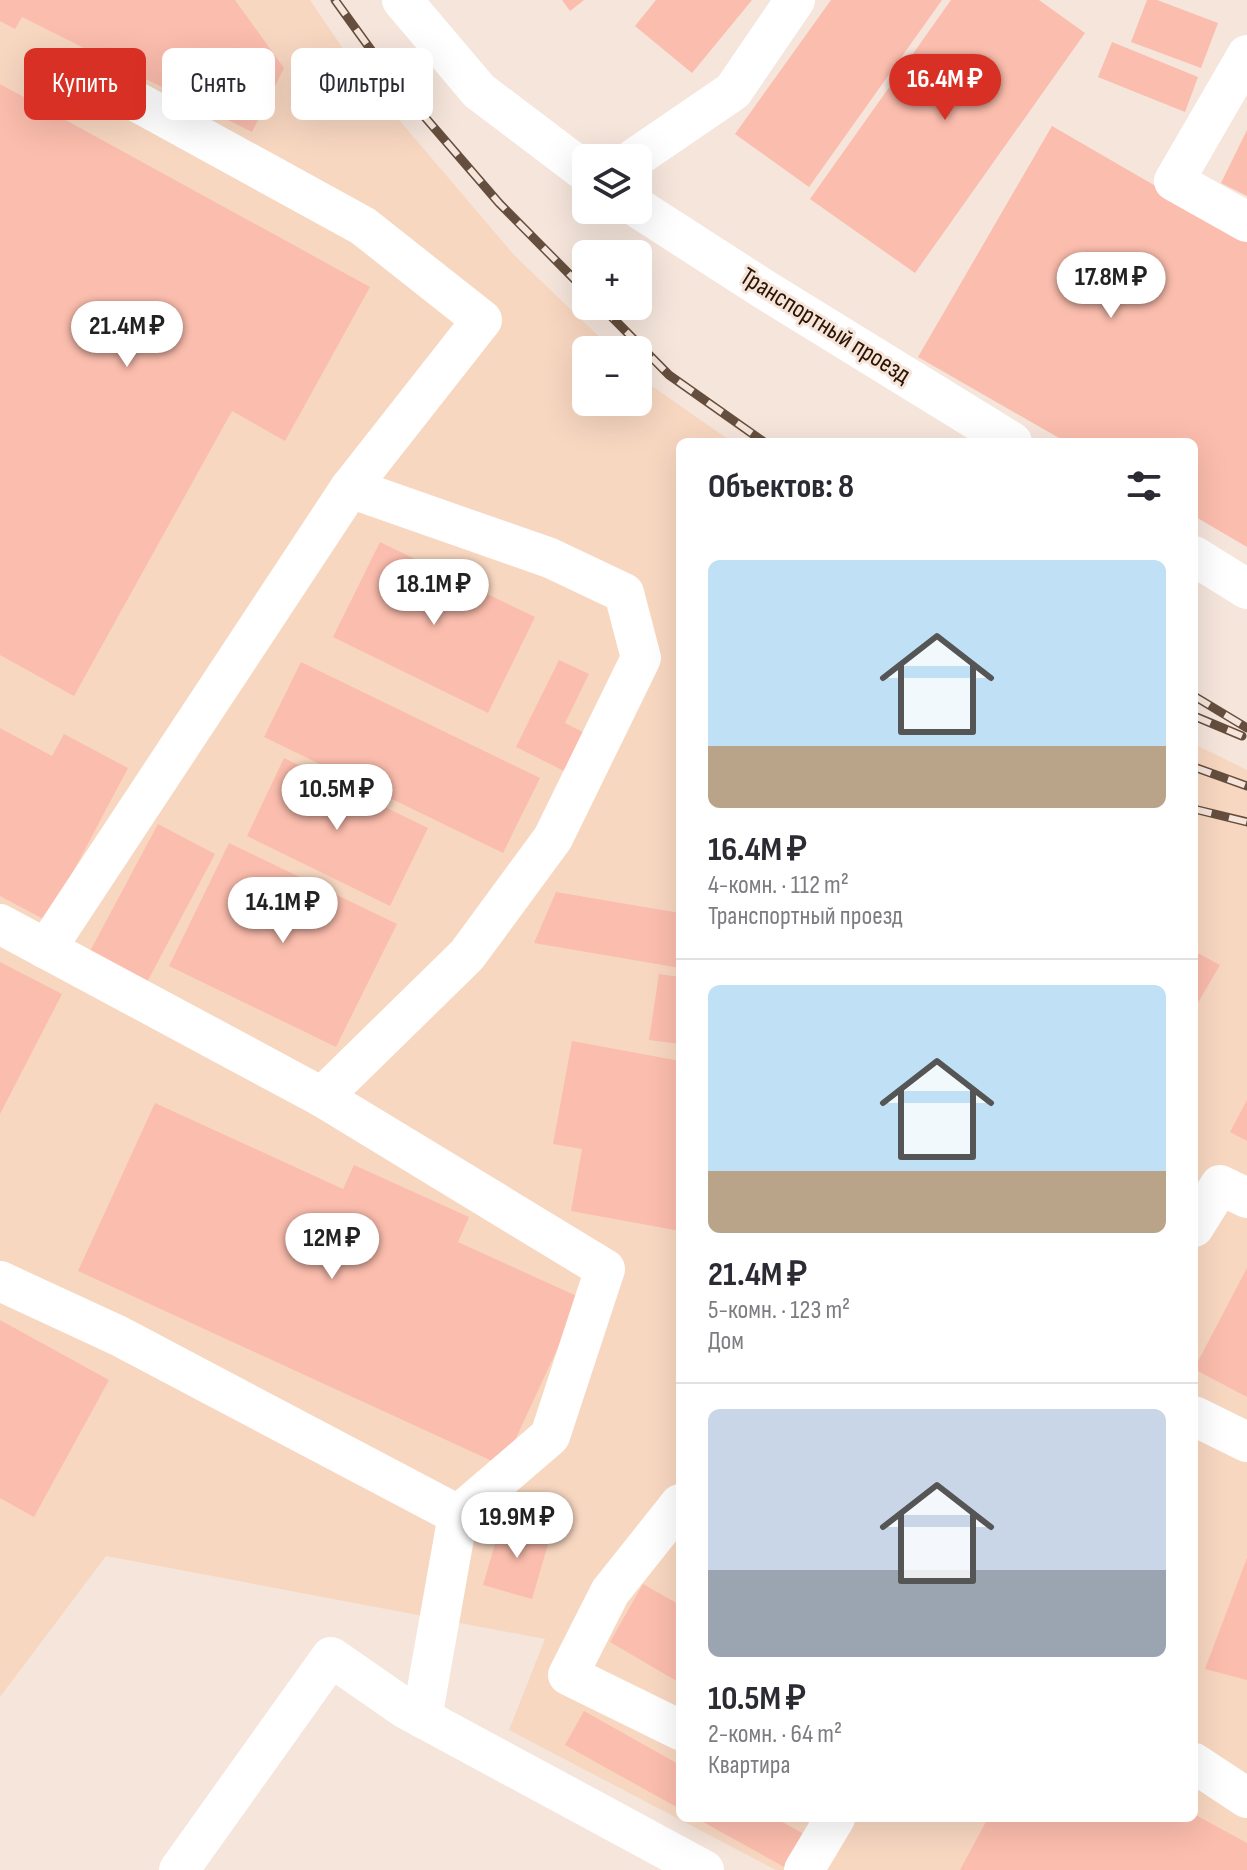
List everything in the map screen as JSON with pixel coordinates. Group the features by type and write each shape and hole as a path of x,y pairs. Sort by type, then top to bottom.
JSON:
{"street":[{"path":"402,0 479,91 572,161"},
{"path":"652,146 733,91 795,0"},
{"path":"1247,55 1174,181 1247,222"},
{"path":"46,949 350,488 482,320 363,226 146,107"},
{"name":"Транспортный проезд","path":"652,217 1006,438"},
{"path":"322,1097 467,955 553,838 641,658 624,593 550,558 350,488"},
{"path":"1198,558 1247,589"},
{"path":"0,924 322,1097 605,1269 550,1436 458,1515 422,1718"},
{"path":"1198,1221 1220,1185 1247,1198"},
{"path":"0,1281 119,1336 458,1515"},
{"path":"1198,1418 1247,1442"},
{"path":"676,1509 610,1592 568,1675 676,1728"},
{"path":"179,1870 331,1657 422,1718 704,1870"},
{"path":"1198,1766 1247,1798"},
{"path":"804,1870 833,1822"}],"shaded area":[{"path":"0,0 310,0 342,48 291,48 291,120 399,120 514,255 572,311 572,320 582,320 598,336 572,336 572,416 652,416 652,386 726,438 676,438 676,1818 509,1730 545,1639 106,1556 0,1697"},
{"path":"1198,746 1247,770 1247,1870 776,1870 684,1822 1198,1822"}],"building":[{"path":"0,0 235,0 270,48 162,48 162,87 146,79 146,48 84,48 22,17 15,29 0,21"},
{"path":"562,0 584,0 570,11"},
{"path":"656,0 752,0 692,73 635,26"},
{"path":"831,0 942,0 809,187 735,134"},
{"path":"951,0 1039,0 1085,33 915,273 810,199"},
{"path":"1147,0 1157,0 1218,23 1201,68 1131,42"},
{"path":"1112,42 1198,77 1185,112 1098,77"},
{"path":"275,56 284,68 275,86"},
{"path":"0,84 24,97 24,120 66,120 370,287 285,441 232,411 74,696 0,655"},
{"path":"228,120 258,120 252,132"},
{"path":"1052,126 1247,239 1247,547 1198,518 1198,438 1059,438 918,357"},
{"path":"1247,130 1247,196 1221,183"},
{"path":"380,542 535,617 488,713 333,637"},
{"path":"559,660 589,674 565,723 587,734 568,773 516,747"},
{"path":"301,662 540,778 503,853 264,737"},
{"path":"0,728 52,756 64,734 128,768 47,921 0,896"},
{"path":"284,758 428,828 390,906 247,836"},
{"path":"158,824 215,854 146,984 89,953"},
{"path":"229,843 397,924 336,1047 169,966"},
{"path":"556,892 676,912 676,967 534,943"},
{"path":"1198,953 1220,965 1198,1003"},
{"path":"0,962 62,994 0,1114"},
{"path":"659,974 676,976 676,1043 649,1040"},
{"path":"572,1041 676,1060 676,1230 571,1211 582,1149 553,1144"},
{"path":"1247,1100 1247,1141 1230,1132"},
{"path":"155,1103 343,1189 354,1165 469,1217 458,1242 581,1298 503,1466 78,1271"},
{"path":"1247,1268 1247,1397 1198,1371 1198,1361"},
{"path":"0,1320 109,1380 34,1517 0,1498"},
{"path":"502,1520 551,1534 532,1599 483,1585"},
{"path":"1247,1558 1247,1680 1205,1669"},
{"path":"643,1584 676,1603 676,1681 610,1642"},
{"path":"584,1711 676,1763 676,1807 565,1745"},
{"path":"1198,1816 1247,1843 1247,1870 960,1870 986,1822 1198,1822"},
{"path":"703,1822 782,1822 804,1834 786,1868"}],"railway":[{"path":"335,0 392,79 499,203 572,277"},
{"path":"615,320 669,375 758,438"},
{"path":"1198,698 1247,728"},
{"path":"1198,718 1242,736"},
{"path":"1198,768 1247,786"},
{"path":"1198,810 1247,822"}]}
